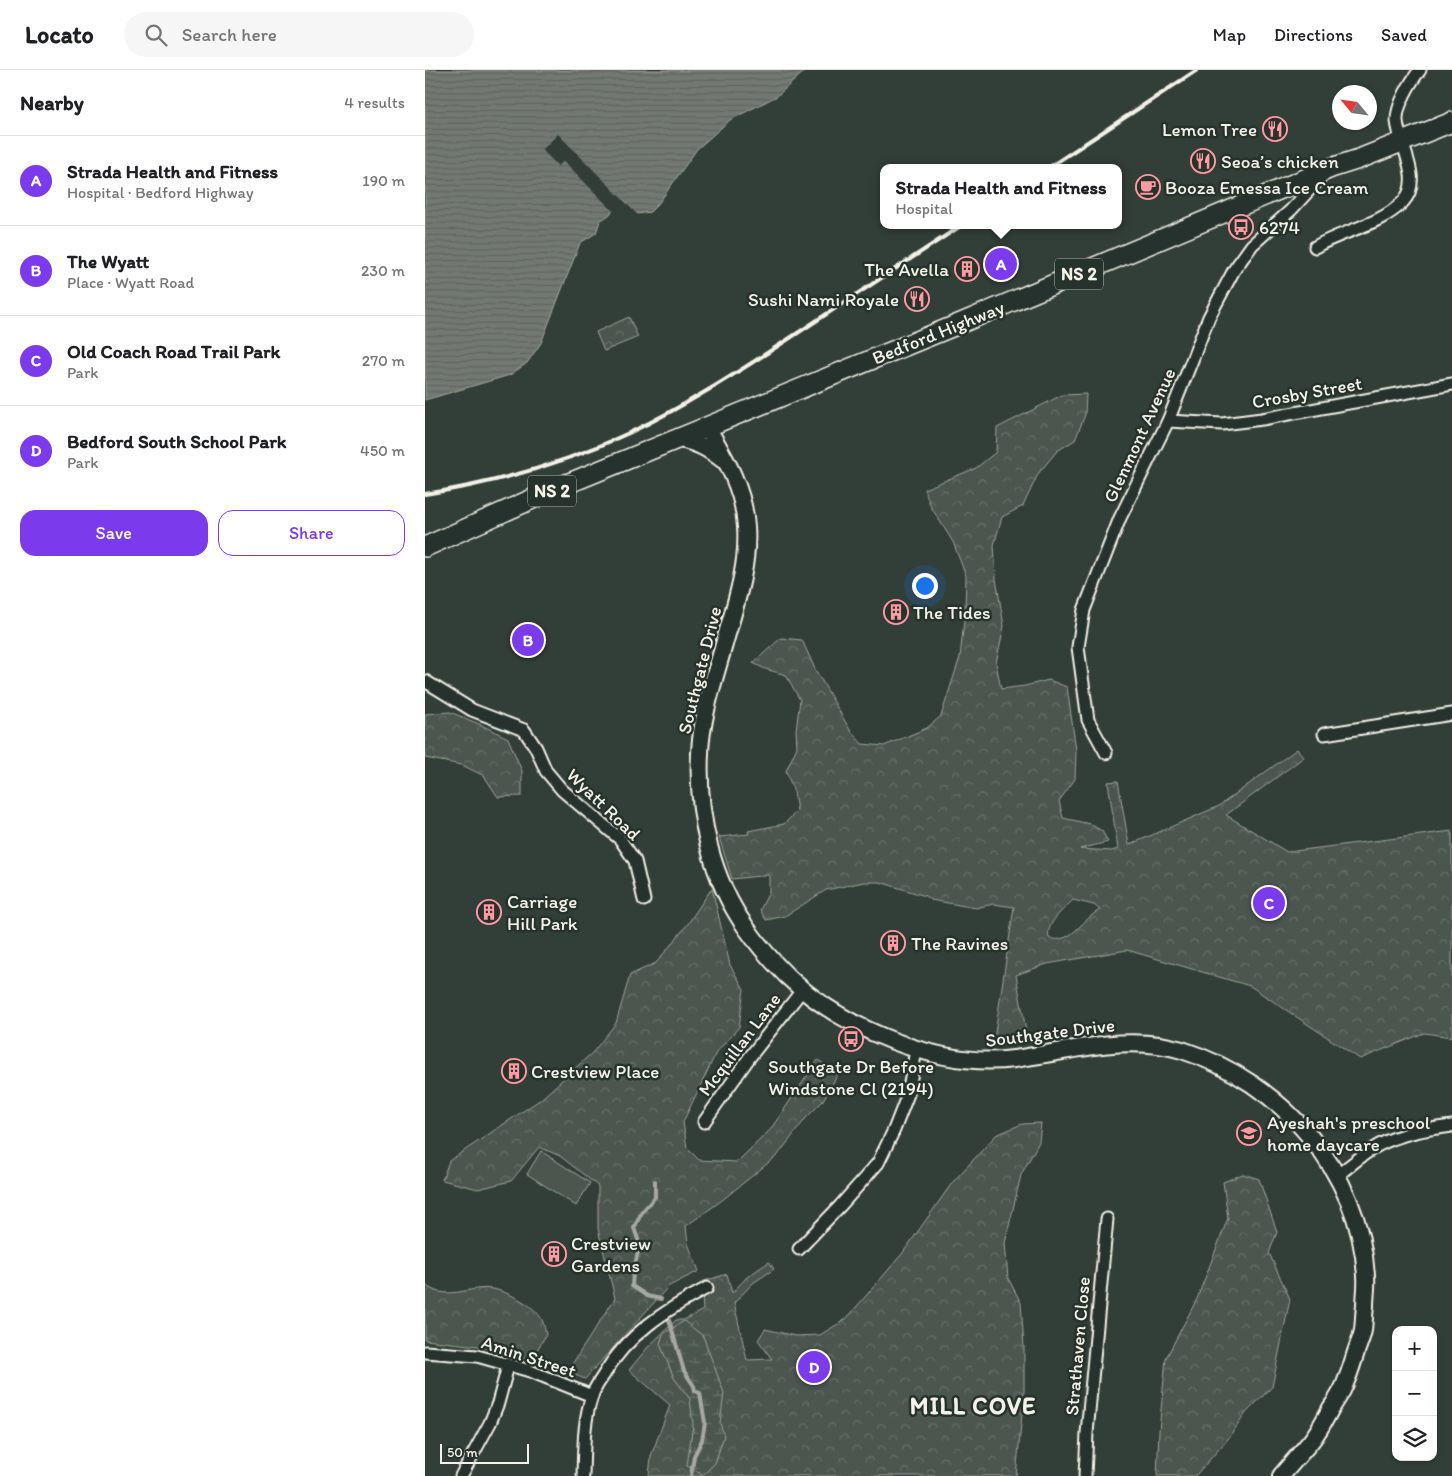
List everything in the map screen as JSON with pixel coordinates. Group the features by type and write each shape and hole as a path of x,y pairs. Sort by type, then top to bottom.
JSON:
{"main road":[{"name":"Bedford Highway","path":"425,547 557,488 949,328 1331,168 1359,159 1452,122"}],"street":[{"path":"1315,247 1337,235 1379,219 1403,201 1409,191 1411,180 1397,120 1403,98 1421,70"},
{"name":"Glenmont Avenue","path":"1106,753 1088,720 1078,647 1084,610 1120,518 1168,421 1209,317 1234,270 1252,245 1291,210 1331,168"},
{"name":"Crosby Street","path":"1168,421 1222,424 1262,419 1452,384"},
{"name":"Southgate Drive","path":"707,427 730,467 741,495 746,524 746,556 736,607 707,711 700,750 701,791 710,850 723,889 746,928 788,977 830,1008 877,1035 917,1050 972,1061 1009,1060 1072,1049 1117,1044 1158,1044 1213,1062 1248,1081 1288,1112 1314,1140 1338,1176 1358,1225 1367,1276 1363,1330 1345,1385 1314,1438 1281,1476"},
{"path":"680,439 696,442 709,449 730,467"},
{"name":"Wyatt Road","path":"425,682 472,710 524,730 536,748 546,771 562,790 620,840 635,860 644,900"},
{"path":"1325,734 1452,714"},
{"name":"Mcquillan Lane","path":"704,1122 749,1058 803,989"},
{"path":"799,1249 846,1200 878,1162 895,1130 907,1094 917,1050"},
{"path":"1338,1176 1380,1144 1403,1135 1427,1129 1452,1126"},
{"name":"Strathaven Close","path":"1085,1476 1087,1433 1107,1220"},
{"path":"583,1476 583,1438 592,1396 609,1365 629,1341 648,1323 673,1306 707,1288"},
{"name":"Amin Street","path":"425,1352 477,1356 530,1371 592,1396"},
{"path":"461,1476 490,1423 508,1366"}],"green space":[{"path":"629,317 638,337 604,351 596,332"},
{"path":"1086,394 1085,415 1075,440 1057,451 1038,474 1023,506 1002,517 994,545 996,579 1004,626 996,663 1001,689 1049,680 1067,687 1076,750 1075,779 1059,801 1063,818 1090,824 1102,831 1108,842 1080,849 1112,851 1118,849 1108,782 1118,781 1129,845 1219,806 1297,749 1304,757 1226,815 1287,852 1452,831 1452,1037 1424,1033 1360,1059 1250,986 1127,950 1047,964 1016,975 1028,1042 993,1046 1014,907 993,904 976,908 931,900 925,896 880,882 864,882 826,890 785,916 766,920 760,910 769,892 769,875 732,879 719,837 749,834 748,831 784,824 797,811 794,792 786,771 797,747 796,730 800,700 786,675 765,669 753,663 781,638 802,640 815,669 850,730 862,744 884,746 927,728 941,716 960,657 965,612 966,576 953,542 931,507 924,489 976,468 996,452 997,428 1062,395","holes":["1073,900 1094,905 1100,910 1070,935 1057,939 1049,938 1052,922"]},
{"path":"450,712 508,738 522,771 522,796 498,797 484,776 462,765 425,758 425,714"},
{"path":"712,888 730,965 744,989 739,1027 716,1053 683,1122 687,1148 699,1160 737,1162 770,1130 818,1060 838,1074 822,1102 806,1118 778,1155 721,1201 686,1226 688,1244 699,1271 669,1286 585,1379 567,1372 615,1298 598,1229 598,1186 560,1156 539,1147 511,1181 478,1189 442,1180 449,1161 541,1099 593,1052 616,1023 630,975 656,963 687,925"},
{"path":"1041,1123 1039,1142 1021,1175 1005,1243 1008,1278 1021,1303 1024,1347 1024,1394 1016,1476 649,1476 651,1456 670,1405 629,1370 648,1347 676,1320 684,1320 703,1310 701,1282 727,1274 732,1293 747,1277 769,1262 774,1269 753,1283 734,1303 747,1360 772,1359 758,1340 765,1329 795,1336 820,1335 846,1319 902,1254 952,1183 996,1135 1022,1124"},
{"path":"541,1151 590,1183 576,1206 527,1174"},
{"path":"1243,1174 1259,1179 1277,1232 1269,1253 1290,1299 1272,1387 1246,1413 1228,1439 1195,1476 1157,1476 1166,1358 1197,1299 1228,1218 1223,1182"},
{"path":"425,1284 432,1290 449,1293 484,1288 506,1293 521,1300 539,1314 546,1335 531,1360 478,1346 425,1340"},
{"path":"684,1321 703,1336 724,1393 720,1423 724,1436 715,1463 703,1475 687,1466 693,1424 690,1399 674,1378 660,1344 663,1334"}],"shaded area":[{"path":"425,70 806,70 777,96 730,120 697,149 658,204 650,212 637,214 623,199 609,215 600,221 596,233 580,243 541,343 527,363 510,375 425,400"}],"pier":[{"path":"558,134 639,216 636,216 623,202 614,212 564,161 558,166 542,150"}],"waterway":[{"path":"655,1181 655,1197 642,1212 634,1228 640,1245 633,1272 632,1286 647,1296 661,1299"},
{"path":"669,1320 684,1371 694,1386 695,1391 700,1393 705,1423 702,1440 694,1456 691,1476"}],"railway":[{"path":"1054,164 1197,70"},
{"path":"425,494 504,478 581,453 631,432 690,401 747,366 956,229"}],"place":[{"name":"Lemon Tree","path":"1275,129"},
{"name":"Seoa’s chicken","path":"1203,161"},
{"name":"Booza Emessa Ice Cream","path":"1148,187"},
{"name":"6274","path":"1241,227"},
{"name":"Strada Health and Fitness","path":"1001,264"},
{"name":"The Avella","path":"967,269"},
{"name":"Sushi Nami Royale","path":"917,299"},
{"name":"The Tides","path":"896,612"},
{"name":"The Wyatt","path":"528,640"},
{"name":"Old Coach Road Trail Park","path":"1269,903"},
{"name":"Carriage Hill Park","path":"489,912"},
{"name":"The Ravines","path":"893,943"},
{"name":"Southgate Dr Before Windstone Cl (2194)","path":"851,1039"},
{"name":"Crestview Place","path":"514,1071"},
{"name":"Ayeshah's preschool home daycare","path":"1249,1133"},
{"name":"Crestview Gardens","path":"554,1254"},
{"name":"Bedford South School Park","path":"814,1367"}],"district":[{"name":"MILL COVE","path":"973,1406"}]}
